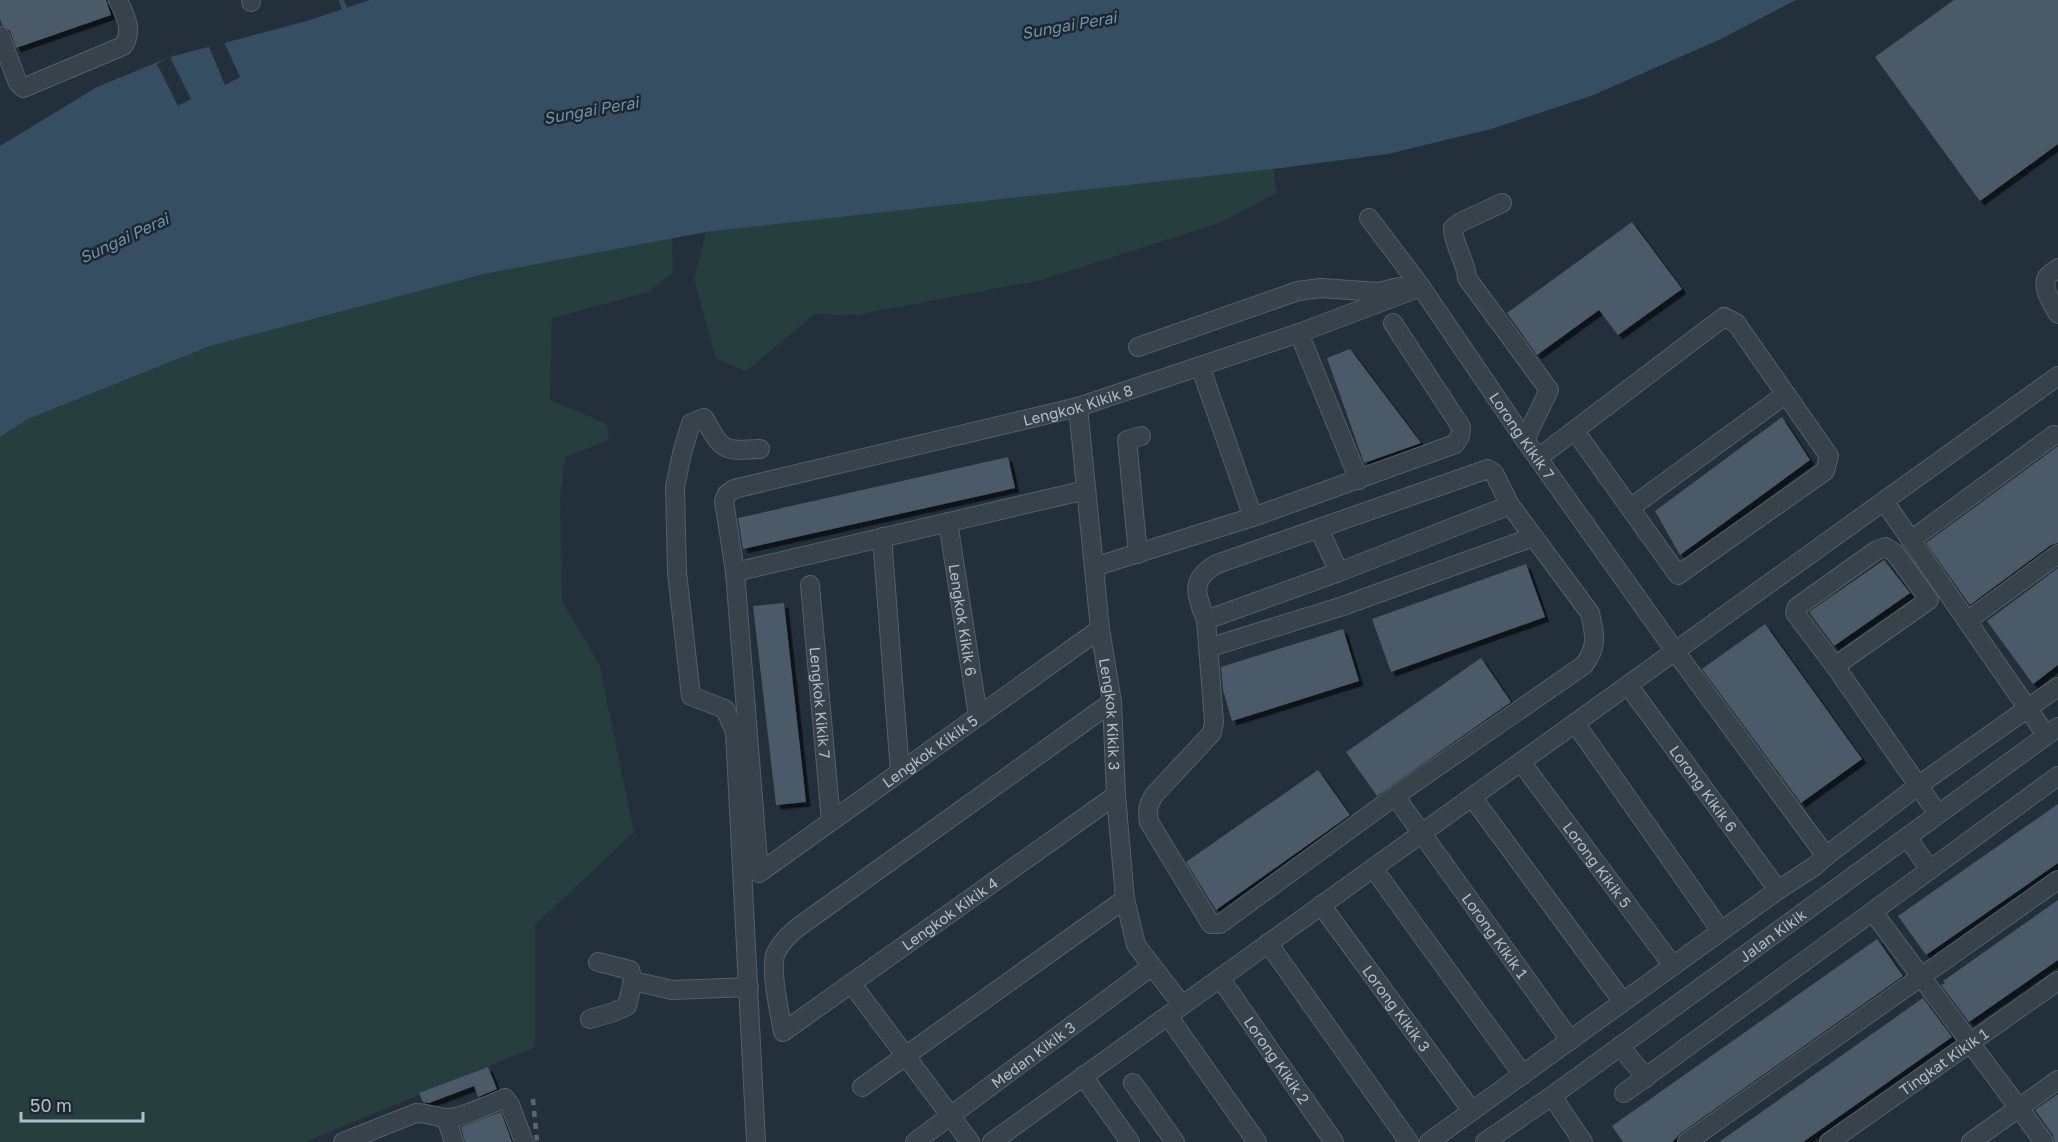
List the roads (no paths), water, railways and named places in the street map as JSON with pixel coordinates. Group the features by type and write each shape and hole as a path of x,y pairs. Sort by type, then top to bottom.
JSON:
{"street":[{"path":"0,36 18,83 23,88 123,46 128,39 128,24 118,0"},
{"path":"1502,203 1461,222 1453,228 1453,236 1464,262 1467,278 1549,390 1525,440"},
{"name":"Lorong Kikik 7","path":"1369,218 1675,651 1826,856"},
{"path":"2058,268 2047,276 2046,281 2046,291 2058,314"},
{"path":"1138,347 1298,291 1321,288 1379,292 1417,283"},
{"name":"Lengkok Kikik 8","path":"735,572 724,501 727,494 734,489 1078,406 1299,333 1417,283"},
{"path":"1538,458 1724,317 1736,323 1829,456 1825,471 1678,575 1575,431"},
{"path":"1094,567 1253,517 1455,444 1460,436 1461,427 1393,323"},
{"path":"1299,333 1359,480"},
{"path":"1200,366 1253,517"},
{"path":"992,1142 2058,376"},
{"path":"1630,508 1785,394"},
{"name":"Lengkok Kikik 3","path":"1078,406 1100,630 1112,702 1116,795 1125,899 1136,945 1257,1142"},
{"path":"755,1142 735,732 725,709 691,696 677,573 675,487 682,453 692,423 698,420 704,418 718,443 731,450 760,448"},
{"path":"1911,540 2054,435"},
{"path":"1138,554 1127,440 1141,436"},
{"path":"1488,469 1494,473 1510,505 1590,613 1594,645 1584,665 1395,796 1220,924 1211,924 1149,822 1148,813 1148,804 1155,794 1212,733 1214,722 1206,620 1197,586 1199,577 1205,570 1216,564 1319,529 1488,469"},
{"path":"735,572 1086,490"},
{"path":"1884,501 2028,709 2052,731"},
{"path":"1206,620 1510,505"},
{"name":"Lengkok Kikik 6","path":"948,522 978,716"},
{"path":"1319,529 1343,606"},
{"path":"882,537 900,772"},
{"path":"1208,648 1343,606 1533,537"},
{"path":"1834,666 1929,600 1895,553 1885,547 1877,550 1797,607 1795,613 1938,814"},
{"path":"1967,621 2058,554"},
{"name":"Lengkok Kikik 5","path":"735,572 759,873 1100,630"},
{"name":"Lengkok Kikik 7","path":"810,585 831,821"},
{"name":"Lorong Kikik 6","path":"1628,685 1778,890"},
{"path":"1429,1142 1778,890 1815,866 1919,785 2058,687"},
{"name":"Lengkok Kikik 4","path":"1112,702 797,928 785,939 775,955 774,983 783,1032 1116,795"},
{"path":"1575,723 1722,931"},
{"name":"Jalan Kikik","path":"1485,1142 1552,1096 2052,731"},
{"name":"Lorong Kikik 5","path":"1521,762 1673,966"},
{"path":"1624,1093 2057,778"},
{"name":"Lorong Kikik 1","path":"1395,796 1420,834 1570,1040"},
{"path":"1472,796 1623,1002"},
{"path":"1907,837 1930,870"},
{"path":"1373,868 1522,1075"},
{"path":"1687,1142 2058,880"},
{"path":"862,1088 1125,899"},
{"name":"Lorong Kikik 3","path":"1321,905 1472,1111"},
{"path":"1873,912 2044,1142"},
{"path":"1268,943 1409,1142"},
{"path":"590,1019 627,1006 633,981 630,970 598,962"},
{"name":"Medan Kikik 3","path":"915,1142 1151,967"},
{"name":"Lorong Kikik 2","path":"1220,978 1334,1142"},
{"path":"633,981 672,990 749,987"},
{"name":"Tingkat Kikik 1","path":"1829,1142 2058,981"},
{"path":"851,983 970,1142"},
{"path":"1620,1046 1646,1078"},
{"path":"1083,1076 1130,1142"},
{"path":"1971,1142 2058,1080"},
{"path":"1133,1083 1175,1142"},
{"path":"1552,1096 1574,1139"},
{"path":"343,1142 417,1113 429,1113 446,1118 471,1112 505,1098 510,1105 524,1142"},
{"path":"446,1118 454,1142"}],"water":[{"name":"Sungai Perai","path":"370,0 1796,0 1721,39 1591,96 1491,129 1388,154 1273,169 706,232 484,274 210,346 28,419 0,437 0,146 97,87 170,57 307,21"}],"waterway":[{"path":"341,0 346,12"}],"railway":[{"path":"533,1099 537,1142"}]}
